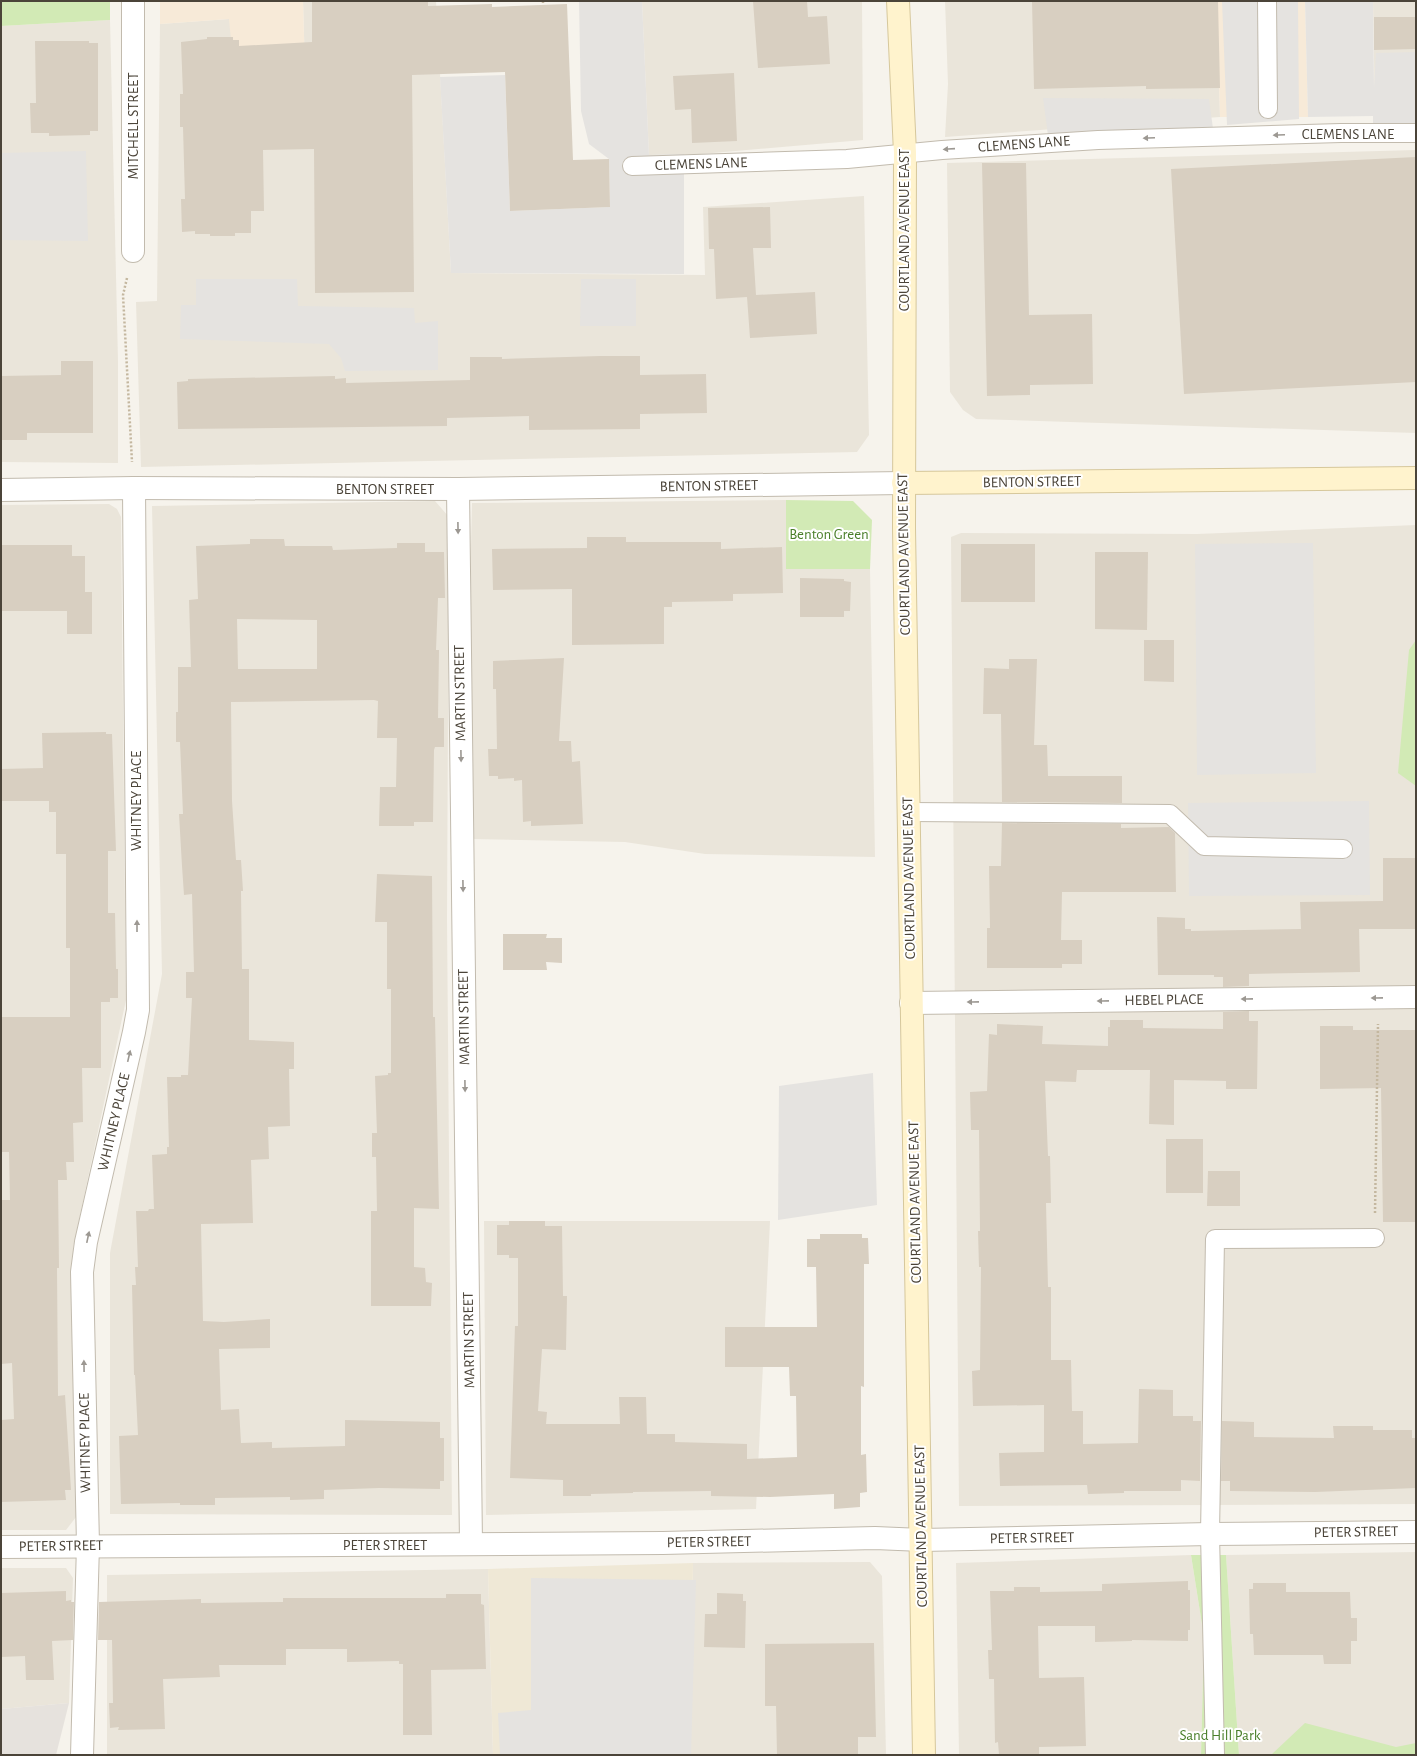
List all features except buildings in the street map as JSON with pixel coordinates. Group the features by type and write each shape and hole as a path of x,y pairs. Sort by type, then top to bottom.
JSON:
{"main road":[{"name":"COURTLAND AVENUE EAST","path":"898,1 904,153 904,483 908,812 922,1540 924,1755"},
{"name":"BENTON STREET","path":"904,483 1416,478"}],"street":[{"name":"MITCHELL STREET","path":"133,1 134,251"},
{"name":"BENTON STREET","path":"1,490 134,488 458,489 904,483"},
{"name":"WHITNEY PLACE","path":"82,1755 88,1545 82,1272 86,1242 138,1010 134,488"},
{"name":"MARTIN STREET","path":"458,489 471,1544"},
{"name":"HEBEL PLACE","path":"911,1003 1416,997"},
{"name":"PETER STREET","path":"1,1547 88,1545 663,1543 875,1538 922,1540 1210,1534 1416,1532"}],"lane":[{"path":"1267,1 1268,109"},
{"name":"CLEMENS LANE","path":"632,166 848,159 904,153 1098,140 1341,133 1416,133"},
{"path":"908,812 1170,814 1204,846 1344,849"},
{"path":"1215,1755 1210,1534 1215,1239 1375,1238"}],"path":[{"path":"134,251 123,295 134,488"},
{"path":"1375,1238 1378,998"}],"shaded area":[{"path":"160,1 303,1 305,71 234,72 229,19 160,24"},
{"path":"303,1 436,1 451,273 705,275 703,207 864,196 869,435 857,452 141,467 136,302 157,301 160,24 229,19 305,70"},
{"path":"579,1 642,1 649,155 684,154 684,274 451,273 440,77 505,75 510,211 610,207 609,159 589,144 581,111"},
{"path":"642,1 862,1 863,140 701,154 649,155"},
{"path":"945,1 1217,1 1220,117 945,137 948,84"},
{"path":"1217,1 1305,1 1308,117 1220,117"},
{"path":"1222,1 1298,1 1299,119 1227,125"},
{"path":"1305,1 1373,1 1374,88 1376,53 1416,52 1416,133 1373,133 1373,116 1308,117"},
{"path":"1373,1 1416,1 1416,113 1375,116"},
{"path":"110,20 118,361 118,463 1,462 1,26"},
{"path":"1043,98 1209,99 1214,136 1049,143"},
{"path":"1416,150 1416,433 976,419 963,410 950,392 947,163"},
{"path":"86,151 88,241 1,240 1,153"},
{"path":"196,279 297,279 298,306 414,308 415,323 438,321 438,370 345,371 341,358 329,344 180,339 181,305 196,305"},
{"path":"581,279 636,279 636,326 580,326"},
{"path":"786,500 786,568 870,569 875,857 705,854 625,842 472,839 470,591 472,503"},
{"path":"435,501 449,517 447,919 452,1515 110,1514 110,1253 162,974 152,506"},
{"path":"109,504 117,509 121,517 126,1000 73,1248 76,1517 66,1530 1,1530 1,505"},
{"path":"1416,525 1416,1504 959,1506 951,537 961,533 1197,534"},
{"path":"1313,543 1316,773 1197,775 1195,544"},
{"path":"1369,801 1370,895 1189,896 1188,803"},
{"path":"873,1073 877,1205 778,1220 779,1086"},
{"path":"484,1221 770,1221 756,1509 486,1515"},
{"path":"1416,1552 1416,1755 1239,1755 1226,1555"},
{"path":"1191,1555 1204,1637 1201,1755 959,1755 956,1563"},
{"path":"870,1562 882,1576 886,1755 690,1755 693,1563"},
{"path":"693,1563 690,1755 493,1755 488,1569"},
{"path":"1,1568 66,1568 73,1578 69,1703 1,1709"},
{"path":"488,1569 493,1755 107,1755 107,1575"},
{"path":"531,1578 696,1580 691,1755 500,1755 498,1713 531,1710"},
{"path":"69,1703 56,1755 1,1755 1,1709"}],"green space":[{"path":"1,1 110,1 110,20 1,26"},
{"name":"Benton Green","path":"786,500 853,501 872,520 870,569 786,569"},
{"path":"1416,640 1416,786 1398,773 1409,650"},
{"name":"Sand Hill Park","path":"1191,1555 1226,1555 1239,1755 1201,1755 1204,1637"},
{"path":"1305,1723 1396,1747 1416,1743 1416,1755 1271,1755"}]}
